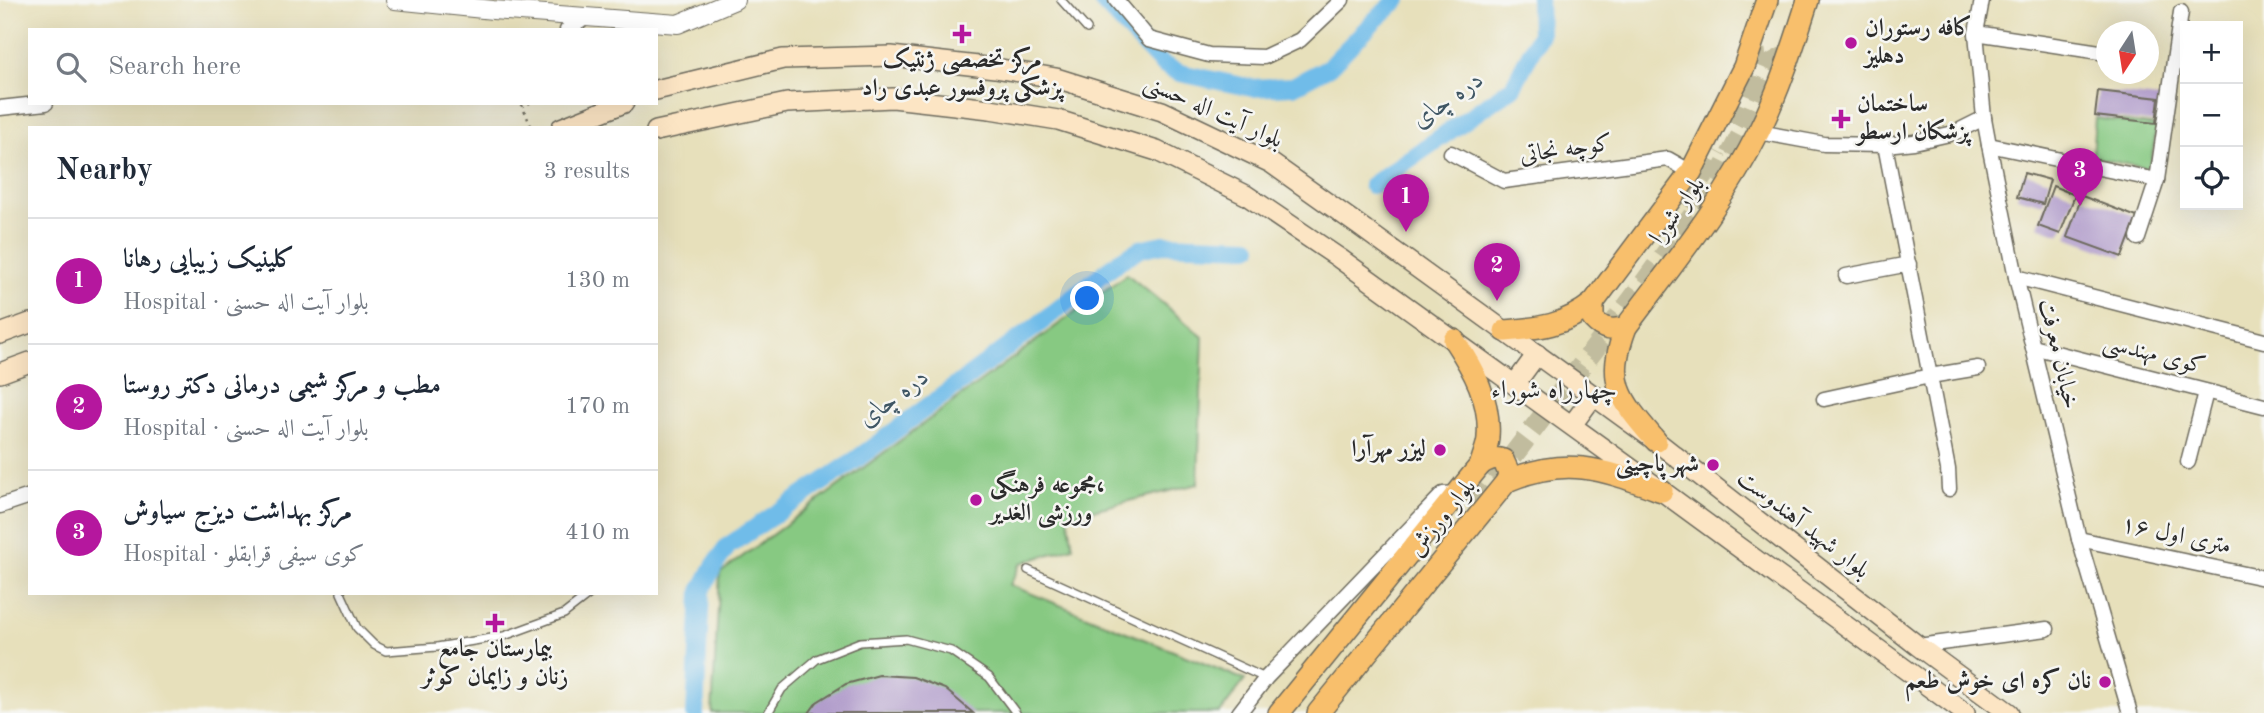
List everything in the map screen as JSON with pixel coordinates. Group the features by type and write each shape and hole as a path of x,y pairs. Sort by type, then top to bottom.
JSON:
{"main road":[{"name":"بلوار شورا","path":"1504,331 1555,325 1577,316 1593,303 1691,172 1744,67 1767,0"},
{"name":"بلوار شورا","path":"1656,441 1628,409 1618,391 1618,348 1626,327 1726,190 1759,132 1780,85 1808,0"},
{"name":"بلوار آیت اله حسنی","path":"658,90 783,59 891,56 1056,78 1162,111 1271,163 1566,375"},
{"path":"658,131 788,103 893,97 1058,120 1157,152 1247,195 1572,425 1965,713"},
{"path":"566,126 619,105"},
{"path":"1593,303 1593,319 1599,327 1607,330 1626,327"},
{"path":"0,334 28,324"},
{"name":"بلوار ورزش","path":"1279,713 1481,464 1488,439 1488,414 1482,390 1472,368 1454,340"},
{"path":"1515,384 1537,354"},
{"path":"0,373 28,363"},
{"name":"بلوار شهید آهندوست","path":"1566,375 1656,441 1918,646 2010,713"},
{"path":"1572,425 1594,396"},
{"path":"1481,464 1489,459 1503,460 1509,473 1507,481"},
{"name":"بلوار ورزش","path":"1318,713 1507,481 1529,472 1576,466 1601,470 1662,491"}],"street":[{"path":"395,0 493,5 587,17 678,24 735,0"},
{"path":"1116,0 1149,39 1209,55 1264,57 1300,40 1342,0"},
{"name":"خیابان معرفت","path":"1982,0 1976,33 1984,118 2016,277 2079,539 2130,713"},
{"path":"2138,238 2157,180 2181,12"},
{"path":"570,28 587,17"},
{"path":"1976,33 2096,51"},
{"path":"0,108 28,105"},
{"path":"1759,132 1825,144 1885,145 1954,133 1984,118"},
{"path":"1885,145 1948,469 1949,489"},
{"path":"1989,145 2157,180"},
{"name":"کوچه نجاتی","path":"1451,153 1504,181 1668,159 1691,172"},
{"path":"1846,276 1909,264"},
{"path":"2016,277 2264,341"},
{"name":"کوی مهندسی","path":"2033,347 2264,407"},
{"path":"1824,399 1978,368"},
{"path":"2188,462 2206,392"},
{"path":"1239,713 1266,678 1443,494 1458,493"},
{"path":"0,506 28,497"},
{"name":"۱۶ متری اول","path":"2079,539 2264,578"},
{"path":"1918,646 2047,629"}],"lane":[{"path":"1061,0 1087,29"},
{"path":"1028,570 1266,678"},
{"path":"342,595 357,628 374,645 386,651 438,647 504,636 564,614 588,595"},
{"path":"768,713 782,689 817,659 860,642 906,639 951,652 970,664 989,677 1016,713"}],"path":[{"path":"525,105 522,106 530,126"}],"green space":[{"path":"2095,118 2157,126 2150,169 2092,157"},
{"name":"مجموعه فرهنگی، ورزشی الغدیر","path":"1127,274 1203,337 1198,484 1068,516 1073,547 1021,563 1010,585 1245,680 1220,713 712,713 720,573"}],"building":[{"path":"2098,91 2159,98 2156,123 2095,116"},
{"path":"2024,173 2050,180 2043,204 2017,197"},
{"path":"2053,186 2075,195 2060,234 2038,226"},
{"path":"2082,196 2137,217 2122,257 2067,237"},
{"path":"879,675 913,677 945,689 973,713 809,713 817,702 846,684"}],"waterway":[{"path":"1101,0 1163,65 1180,73 1252,88 1293,86 1329,67 1398,0"},
{"name":"دره چای","path":"1372,185 1513,87 1540,34 1539,0"},
{"name":"دره چای","path":"695,713 701,591 728,546 854,461 1034,328 1119,261 1140,249 1163,244 1249,247"}],"tunnel":[{"path":"1732,123 1752,77 1755,51"},
{"path":"1475,505 1638,292 1715,185 1750,118 1773,63 1791,53"},
{"path":"1665,229 1705,173 1717,151"}],"place":[{"name":"مرکز تخصصی ژنتیک پزشکی پروفسور عبدی راد","path":"962,34"},
{"name":"کافه رستوران دهلیز","path":"1851,43"},
{"name":"ساختمان پزشکان ارسطو","path":"1841,119"},
{"name":"مرکز بهداشت دیزج سیاوش","path":"2080,206"},
{"name":"کلینیک زیبایی رهانا","path":"1406,232"},
{"name":"مطب و مرکز شیمی درمانی دکتر روستا","path":"1497,301"},
{"name":"لیزر مهرآرا","path":"1440,450"},
{"name":"شهر پاچینی","path":"1713,465"},
{"name":"مجموعه فرهنگی، ورزشی الغدیر","path":"976,500"},
{"name":"بیمارستان جامع زنان و زایمان کوثر","path":"495,623"},
{"name":"نان کره ای خوش طعم","path":"2105,682"}],"district":[{"name":"چهارراه شوراء","path":"1554,391"}]}
